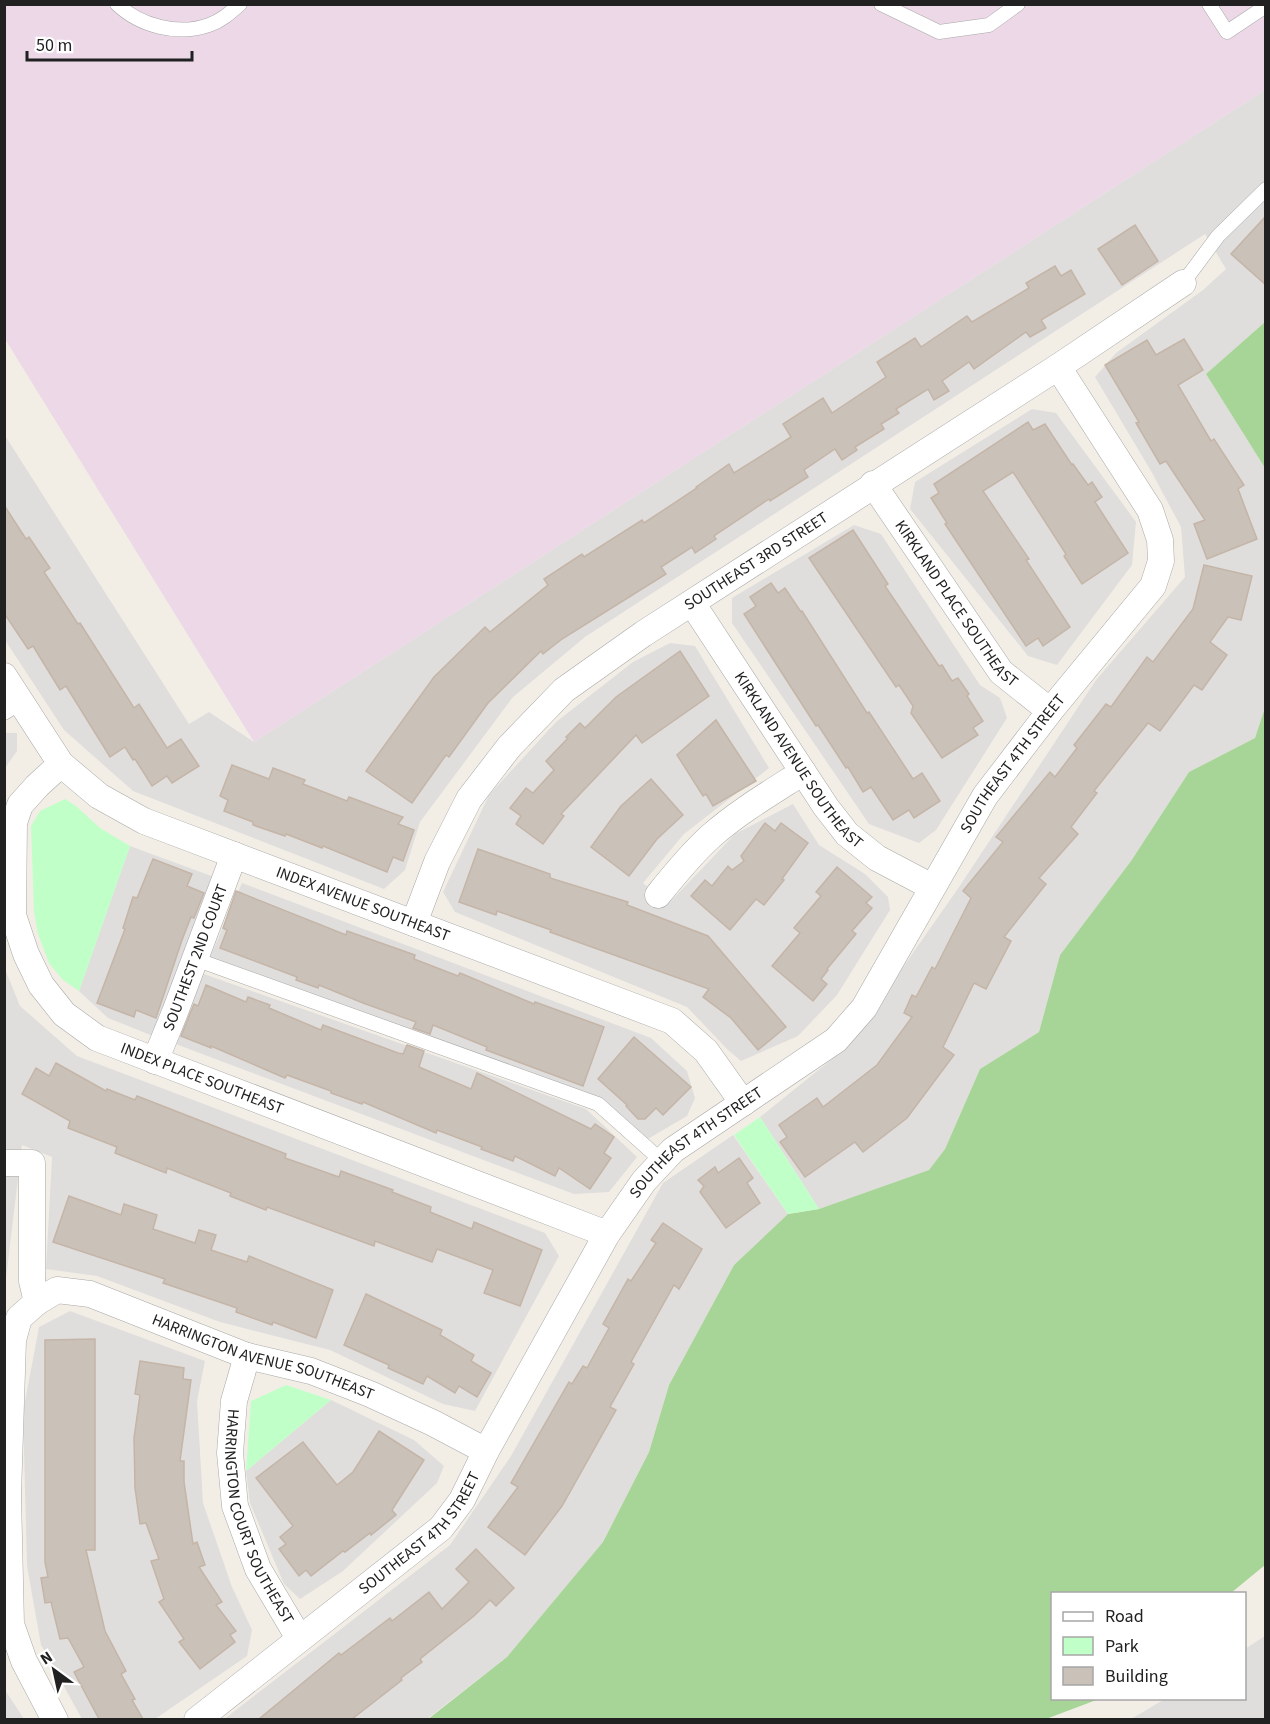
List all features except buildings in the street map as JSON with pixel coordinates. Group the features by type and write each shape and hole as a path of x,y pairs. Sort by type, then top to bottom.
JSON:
{"street":[{"name":"SOUTHEAST 3RD STREET","path":"414,923 437,862 469,799 509,747 564,690 643,634 1183,284"},
{"name":"SOUTHEAST 4TH STREET","path":"197,1719 441,1528 462,1500 486,1451 607,1234 644,1181 673,1150 836,1040 864,1008 985,796 1050,711 1153,586 1161,561 1160,540 1150,510 1058,367"},
{"name":"KIRKLAND PLACE SOUTHEAST","path":"873,484 1001,672 1050,711"},
{"name":"KIRKLAND AVENUE SOUTHEAST","path":"693,603 826,807 847,834 877,858 932,887"},
{"name":"INDEX AVENUE SOUTHEAST","path":"4,676 13,708 61,764 99,796 144,821 672,1022 706,1051 743,1103"},
{"name":"INDEX PLACE SOUTHEAST","path":"61,764 37,786 20,806 14,823 13,915 26,954 41,985 64,1014 97,1038 607,1234"},
{"path":"658,896 683,864 711,837 803,772"},
{"name":"SOUTHEST 2ND COURT","path":"155,1061 234,855"},
{"path":"4,1163 32,1163 32,1281 36,1302 19,1318 14,1340 6,1495 11,1624 24,1661 55,1719"},
{"name":"HARRINGTON AVENUE SOUTHEAST","path":"36,1302 57,1290 90,1294 247,1356 311,1371 360,1390 433,1423 486,1451"},
{"name":"HARRINGTON COURT SOUTHEAST","path":"247,1356 234,1401 230,1453 235,1506 258,1569 299,1638"}],"lane":[{"path":"117,4 137,19 178,30 208,25 227,16 240,4"},
{"path":"881,4 939,32 989,24 1017,4"},
{"path":"1209,4 1227,32 1266,6"},
{"path":"1183,284 1218,236 1266,189"},
{"path":"195,959 598,1104 662,1161"}],"shaded area":[{"path":"5,5 1265,5 1265,90 254,742 5,339"},
{"path":"1265,90 1265,322 1206,374 1265,468 1266,708 1255,738 1189,772 1131,861 1060,955 1039,1032 980,1069 945,1149 929,1170 819,1209 760,1117 847,1047 957,890 1096,680 1185,577 1181,527 1151,471 1095,377 1116,353 1203,290 1226,269 1205,234 585,637 513,697 420,822 405,870 384,889 133,791 64,730 5,640 4,434 189,724 209,712 254,742"},
{"path":"1032,409 1056,413 1136,522 1132,565 1057,665 1028,656 910,509 915,482"},
{"path":"854,525 881,534 980,685 1000,698 1007,718 936,830 919,843 869,824 732,623 732,598"},
{"path":"670,643 695,646 769,768 684,834 643,883 668,904 735,834 793,804 819,845 865,874 888,897 890,910 837,995 798,1036 741,1061 687,1007 455,912 443,892 489,795 556,722 633,662"},
{"path":"5,733 17,733 17,751 5,768"},
{"path":"130,846 214,877 153,1036 108,1018 79,991"},
{"path":"242,883 651,1038 687,1071 695,1098 687,1116 646,1140 606,1101 210,957"},
{"path":"5,969 20,1006 77,1056 545,1233 559,1256 475,1411 443,1404 330,1350 220,1322 97,1276 46,1269 52,1157 22,1145 5,1287"},
{"path":"201,973 586,1109 637,1157 609,1192 574,1194 173,1043"},
{"path":"733,1135 788,1214 734,1265 669,1385 649,1452 603,1542 507,1657 427,1719 223,1720 450,1545 511,1456 663,1183"},
{"path":"70,1311 205,1361 197,1401 203,1503 232,1587 252,1630 247,1656 155,1719 82,1719 41,1645 27,1566 23,1412 39,1327"},
{"path":"331,1400 414,1440 444,1466 437,1483 343,1571 300,1599 284,1584 250,1503 246,1471"},
{"path":"1265,1636 1265,1719 1131,1719 1163,1700 1246,1700 1246,1648"},
{"path":"5,1690 24,1719 5,1719"}],"green space":[{"path":"1265,322 1265,468 1206,374"},
{"path":"1265,708 1265,1565 1232,1592 1051,1592 1051,1700 1096,1700 1046,1719 427,1720 507,1657 603,1542 649,1452 669,1385 734,1265 788,1214 819,1209 929,1170 945,1149 980,1069 1039,1032 1060,955 1131,861 1189,772 1255,738"},
{"path":"65,799 100,828 130,846 79,991 63,980 49,963 38,934 34,912 31,826 40,811"},
{"path":"760,1117 819,1209 788,1214 734,1135"},
{"path":"286,1385 331,1400 246,1471 251,1401"}]}
